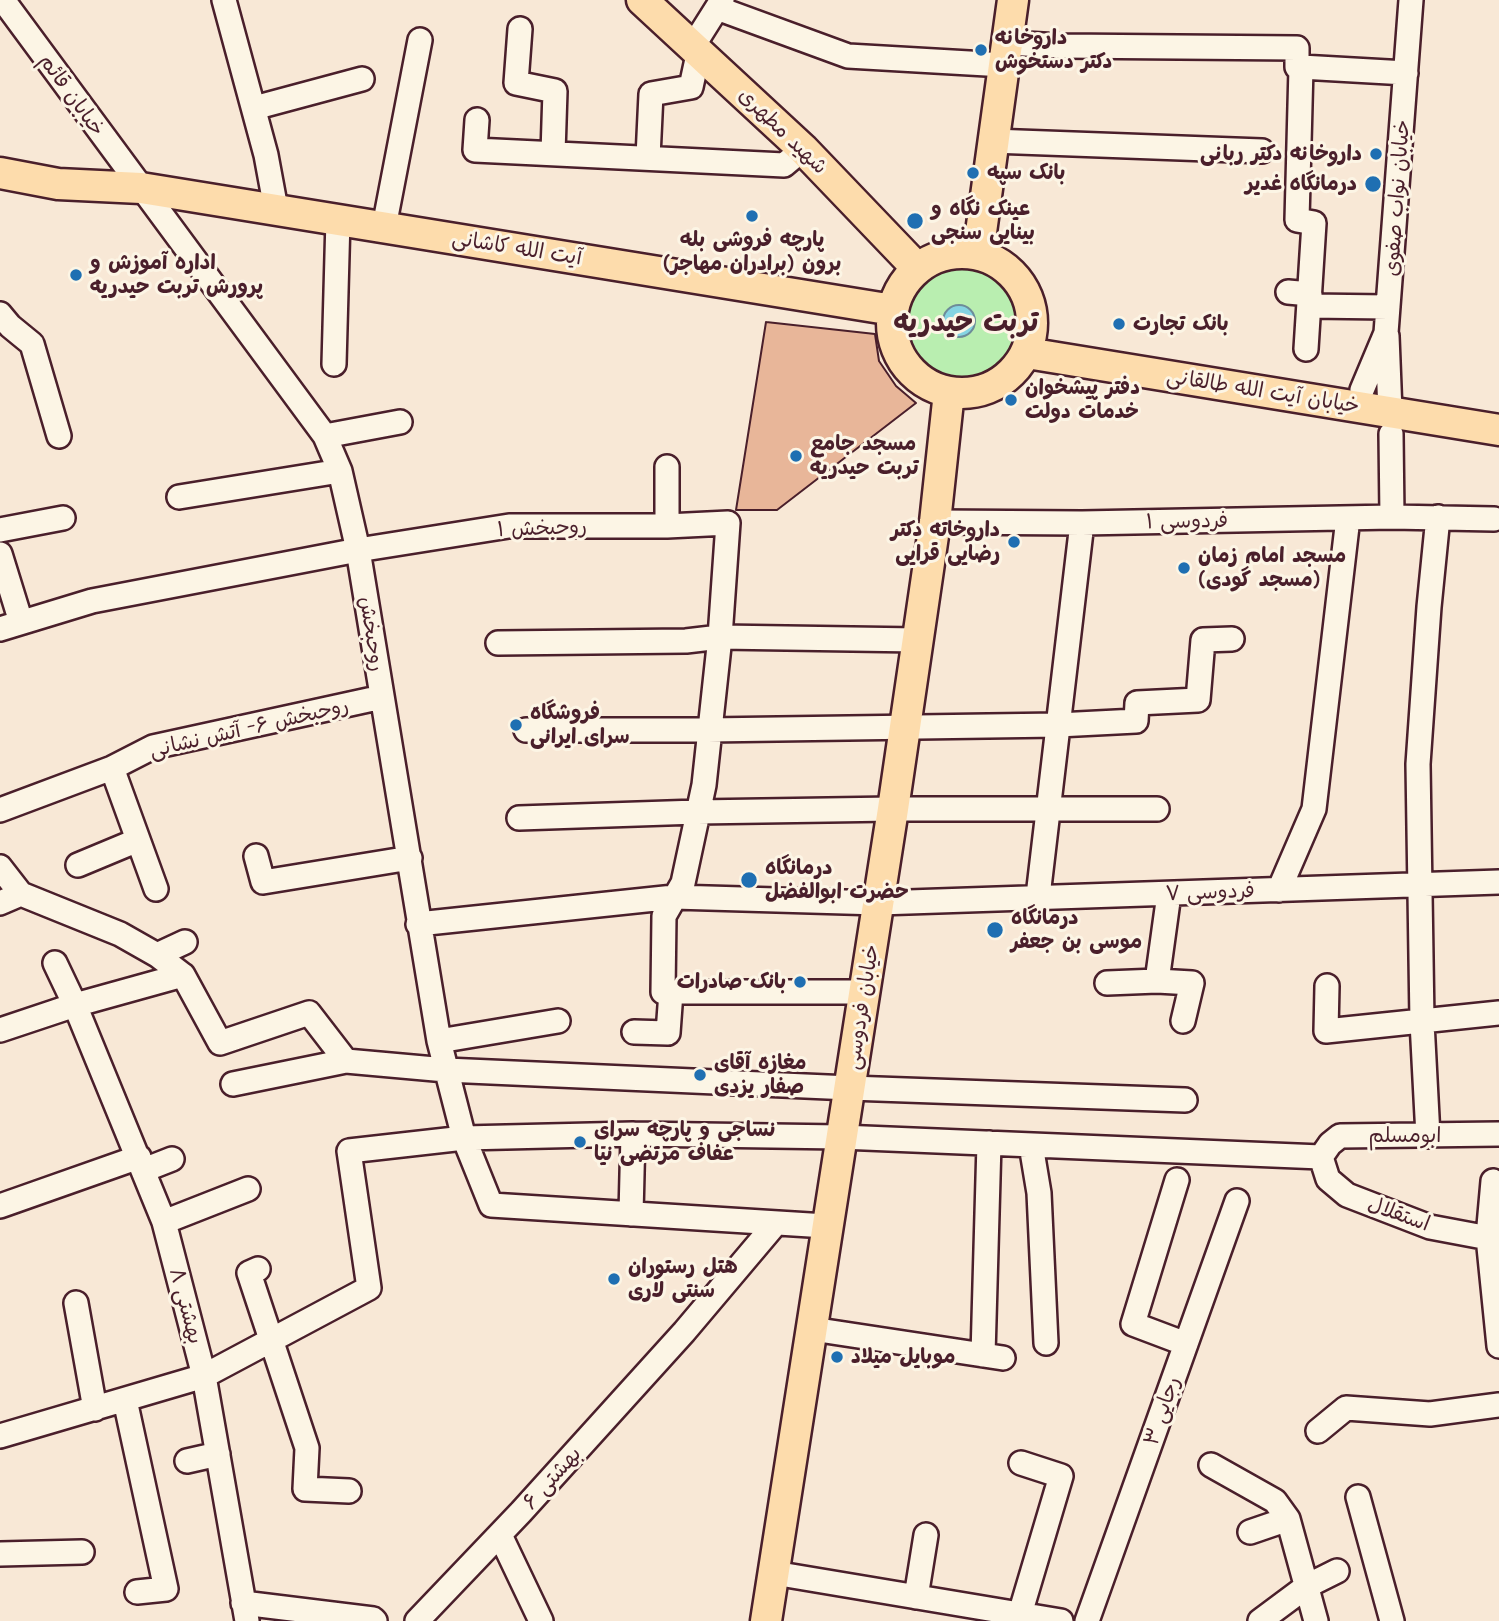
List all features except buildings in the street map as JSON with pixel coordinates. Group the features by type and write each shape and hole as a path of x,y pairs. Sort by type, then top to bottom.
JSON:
{"main road":[{"name":"شهید مطهری","path":"642,0 696,48 793,157 909,258"},
{"path":"978,254 1013,0"},
{"name":"آیت الله کاشانی","path":"0,153 61,163 141,188"},
{"name":"آیت الله کاشانی","path":"0,173 58,184 141,188 893,310"},
{"path":"861,303 884,293 892,286 897,253 909,258 936,257 957,252 978,254 1003,264 1021,283 1032,307 1030,344 1016,369 997,385 974,393 950,392 927,384 913,373 902,360 893,335 893,310 909,258"},
{"name":"خیابان آیت الله طالقانی","path":"1030,344 1362,390 1391,414 1499,413"},
{"name":"خیابان آیت الله طالقانی","path":"1030,344 1391,414 1499,430"},
{"name":"خیابان فردوسی","path":"766,1621 906,726 935,522 950,392"}],"street":[{"name":"خیابان قائم","path":"3,0 141,188"},
{"path":"223,0 266,155 276,209"},
{"name":"خیابان نواب صفوی","path":"1362,390 1386,333 1411,0"},
{"path":"648,157 651,94 691,87 696,48 720,4 848,56 1005,54 1061,46 1297,48 1297,67 1406,74"},
{"path":"520,29 516,83 555,91 553,153"},
{"path":"384,227 420,40"},
{"path":"1301,67 1297,220 1314,223 1302,297 1306,349"},
{"path":"254,108 362,79"},
{"path":"477,120 475,150 648,157 793,157"},
{"path":"992,141 1262,151"},
{"name":"روحبخش","path":"141,188 325,436 340,471 358,550 439,1041 464,1138 491,1205 631,1214"},
{"path":"334,364 338,219"},
{"path":"1302,297 1388,307"},
{"path":"3,323 32,344 59,436"},
{"path":"1386,333 1391,414 1392,517"},
{"path":"325,436 400,422"},
{"path":"667,467 667,526"},
{"path":"179,497 340,471"},
{"name":"فردوسی ۱","path":"935,522 1082,523 1392,517 1494,519"},
{"path":"1428,1136 1422,1022 1418,764 1438,517"},
{"path":"0,530 63,518"},
{"path":"1279,890 1314,809 1348,518"},
{"name":"روحبخش ۱","path":"11,626 92,601 358,550 509,526 667,526 728,523 720,637"},
{"path":"1038,896 1082,523"},
{"path":"0,554 11,626"},
{"path":"720,637 704,785 683,883 664,916 663,992 865,992"},
{"path":"498,643 686,641 720,637 918,640"},
{"path":"526,730 1058,725 1136,721 1137,703 1198,700 1203,640 1232,639"},
{"name":"روحبخش ۶- آتش نشانی","path":"0,810 112,768 153,747 382,697"},
{"path":"112,768 156,889"},
{"path":"519,818 697,811 1048,807 1157,809"},
{"path":"78,865 138,840"},
{"path":"256,856 263,882 410,858"},
{"path":"0,867 11,898 120,934 157,955 183,975 220,1043 309,1013 346,1061"},
{"name":"فردوسی ۷","path":"418,924 674,897 879,903 1499,882"},
{"path":"1157,981 1169,894"},
{"path":"157,955 185,942"},
{"name":"بهشتی ۸","path":"55,963 142,1164 164,1222 204,1376 245,1612"},
{"path":"0,1030 75,1005 183,975"},
{"path":"1107,983 1157,981 1192,984 1183,1021"},
{"path":"1327,986 1326,1031 1499,1013"},
{"path":"634,1032 668,1034 671,992"},
{"path":"439,1041 558,1021"},
{"path":"233,1084 346,1061 446,1070 1185,1100"},
{"name":"ابومسلم","path":"1321,1157 1340,1136 1499,1133"},
{"path":"633,1134 631,1214 826,1226"},
{"path":"0,1436 204,1376 369,1288 349,1151 464,1138 633,1134 842,1137 1321,1157"},
{"path":"812,1329 993,1357 989,1143"},
{"path":"1031,1145 1039,1193 1046,1343"},
{"name":"استقلال","path":"1321,1157 1328,1179 1347,1195 1430,1227 1493,1238"},
{"path":"0,1206 142,1164 172,1158"},
{"path":"1177,1180 1133,1324 1185,1344"},
{"path":"1493,1181 1499,1346"},
{"path":"164,1222 248,1189"},
{"name":"رجایی ۳","path":"1087,1621 1237,1201"},
{"name":"بهشتی ۶","path":"416,1621 500,1535 684,1332 776,1223"},
{"path":"258,1269 249,1273 307,1447 305,1489 349,1491"},
{"path":"76,1303 95,1409"},
{"path":"125,1400 166,1589 137,1592"},
{"path":"1318,1431 1346,1408 1430,1414 1499,1405"},
{"path":"187,1461 218,1454"},
{"path":"1020,1614 1060,1476 1021,1463"},
{"path":"1212,1465 1275,1501 1288,1519 1316,1621"},
{"path":"1358,1497 1392,1621"},
{"path":"1250,1532 1288,1519"},
{"path":"500,1535 541,1621"},
{"path":"916,1597 926,1535"},
{"path":"0,1555 82,1552"},
{"path":"1260,1621 1307,1586 1337,1571"},
{"path":"774,1573 1061,1621"},
{"path":"245,1612 375,1621"}],"green space":[{"path":"962,261 986,266 1006,280 1020,300 1025,324 1020,348 1006,368 986,382 962,387 938,382 918,368 904,348 899,324 904,300 918,280 938,266"}],"water":[{"path":"959,305 970,310 975,321 970,332 959,337 948,332 943,321 948,310"}],"place":[{"name":"داروخانه دکتر دستخوش","path":"981,50"},
{"name":"داروخانه دکتر ربانی","path":"1376,154"},
{"name":"بانک سپه","path":"973,173"},
{"name":"درمانگاه غدیر","path":"1373,184"},
{"name":"پارچه فروشی بله برون (برادران مهاجر)","path":"752,216"},
{"name":"عینک نگاه و بینایی سنجی","path":"915,221"},
{"name":"اداره آموزش و پرورش تربت حیدریه","path":"76,275"},
{"name":"بانک تجارت","path":"1119,324"},
{"name":"دفتر پیشخوان خدمات دولت","path":"1011,400"},
{"name":"مسجد جامع تربت حیدریه","path":"796,456"},
{"name":"داروخاته دکتر رضایی قرایی","path":"1014,542"},
{"name":"مسجد امام زمان (مسجد گودی)","path":"1184,568"},
{"name":"فروشگاه سرای ایرانی","path":"516,725"},
{"name":"درمانگاه حضرت ابوالفضل","path":"749,880"},
{"name":"درمانگاه موسی بن جعفر","path":"995,930"},
{"name":"بانک صادرات","path":"800,982"},
{"name":"مغازه آقای صفار یزدی","path":"700,1075"},
{"name":"نساجی و پارچه سرای عفاف مرتضی نیا","path":"580,1142"},
{"name":"هتل رستوران سنتی لاری","path":"614,1279"},
{"name":"موبایل میلاد","path":"837,1357"}],"district":[{"name":"تربت حیدریه","path":"966,322"}]}
